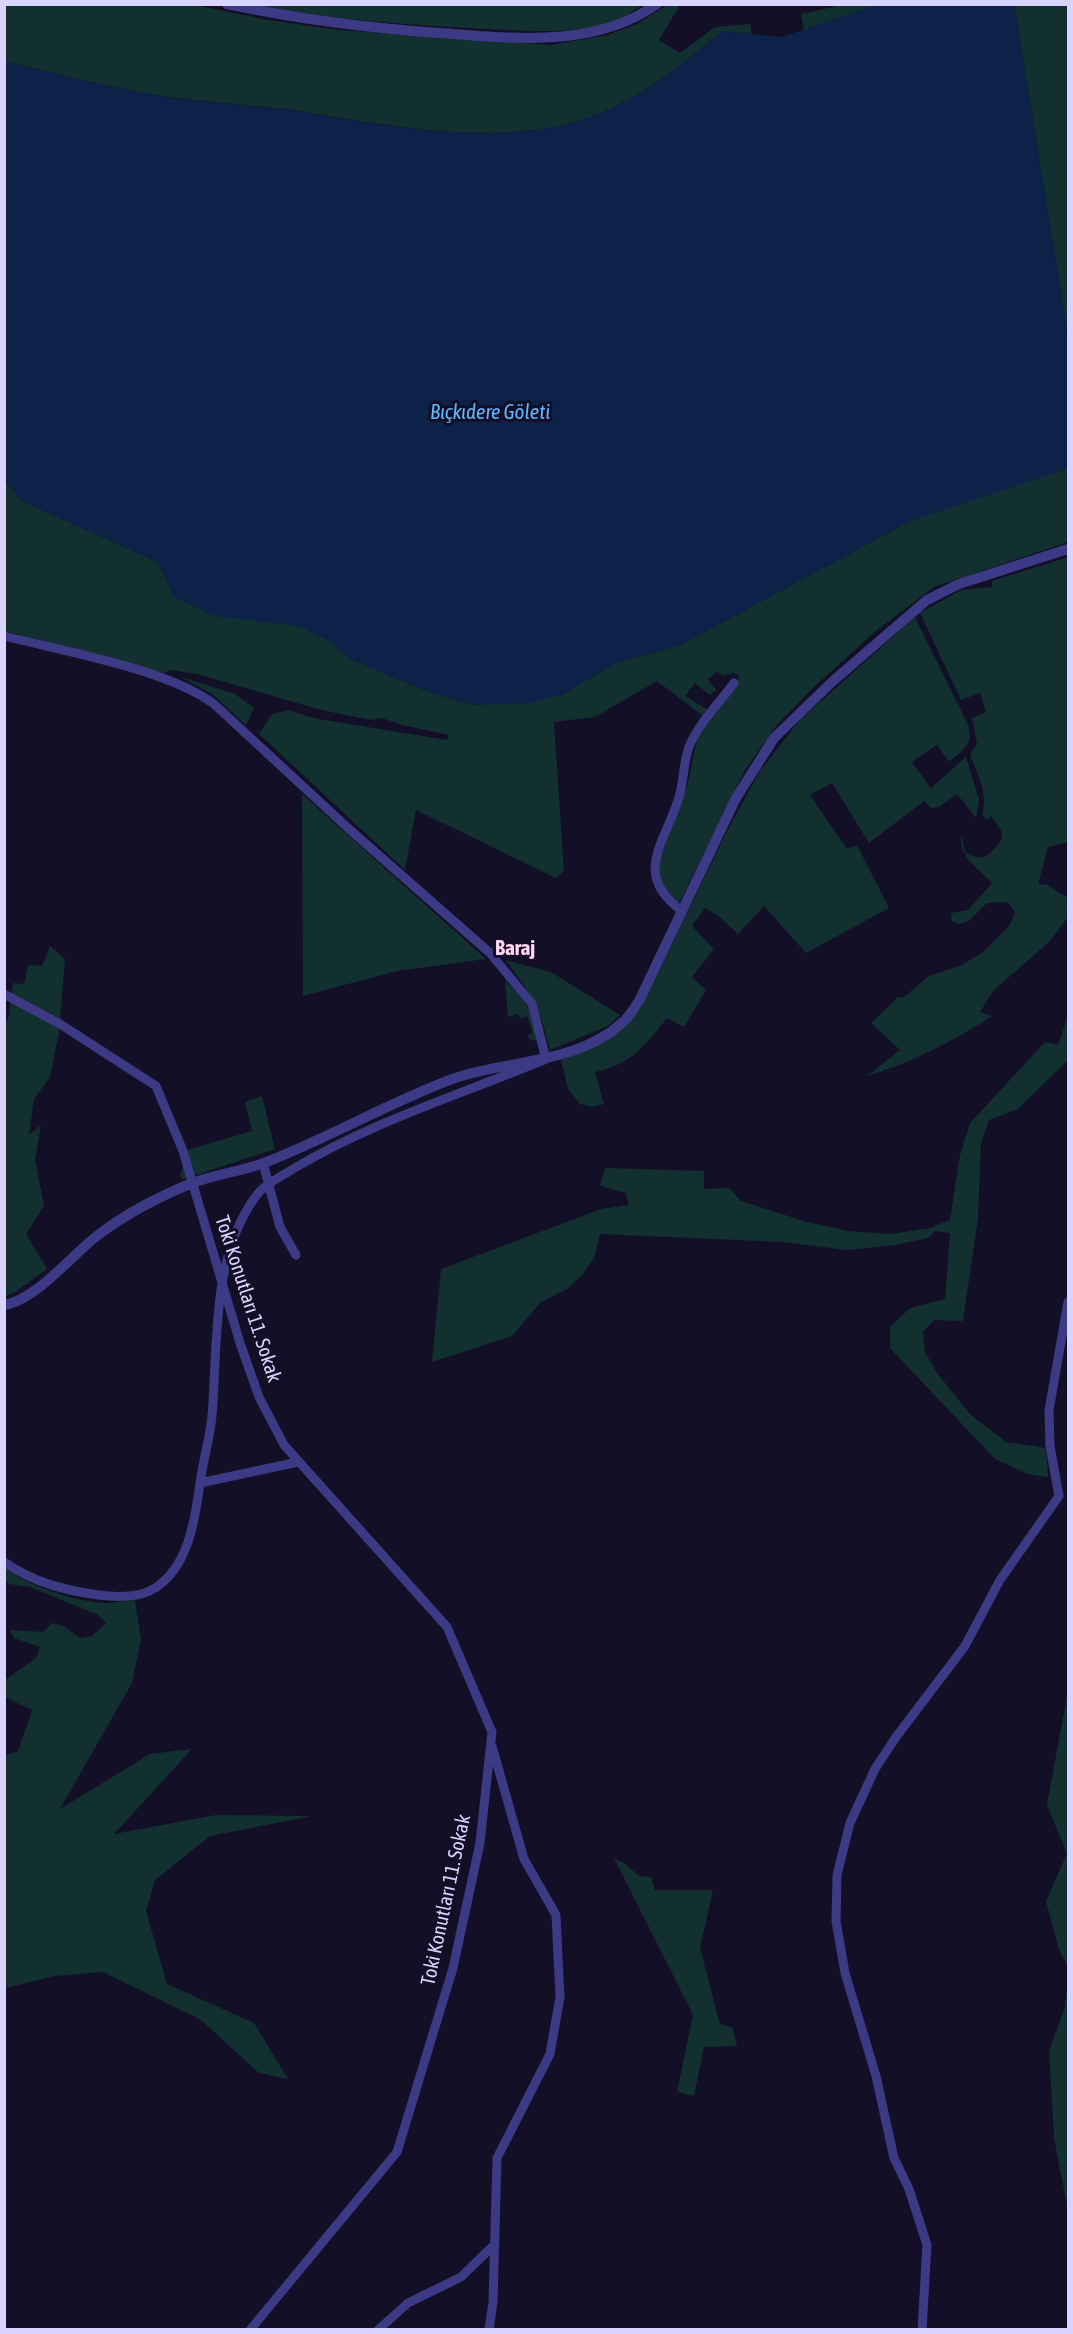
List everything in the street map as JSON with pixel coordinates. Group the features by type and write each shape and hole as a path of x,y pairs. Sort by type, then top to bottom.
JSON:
{"street":[{"path":"227,4 338,24 533,39 603,29 638,16 657,4"},
{"path":"4,1562 35,1580 113,1597 154,1589 166,1579 191,1536 212,1418 215,1349 224,1285 238,1229 257,1195 270,1183 308,1160 371,1130 579,1047 623,1022 639,1000 736,798 774,738 833,681 936,595 959,584 1068,549"},
{"path":"4,636 160,678 201,694 214,704 348,829 490,953 531,1004 546,1059"},
{"path":"682,911 661,891 654,866 657,850 680,795 690,745 734,683"},
{"name":"Toki Konutları 11. Sokak","path":"5,997 60,1024 156,1086 183,1151 191,1183 259,1397 284,1445 447,1627 492,1732 480,1844 453,1968 398,2152 250,2330"},
{"path":"4,1305 19,1300 115,1223 160,1197 191,1183 263,1164 450,1080 489,1069 546,1059"},
{"path":"263,1164 270,1183 280,1227 296,1255"},
{"path":"922,2330 921,2321 928,2268 927,2245 909,2189 894,2157 876,2076 845,1973 836,1921 837,1875 850,1823 875,1769 896,1737 965,1646 1000,1580 1059,1496 1050,1446 1048,1410 1068,1302"},
{"path":"200,1483 298,1462"},
{"path":"489,2330 493,2302 497,2158 550,2054 560,1997 556,1915 524,1858 491,1741"},
{"path":"378,2330 408,2303 461,2277 494,2245"}],"green space":[{"path":"4,5 195,5 268,20 340,30 551,45 607,35 637,24 667,5 680,5 659,40 680,53 715,27 751,24 751,34 723,31 647,89 583,120 526,131 459,132 391,126 290,110 167,97 5,62"},
{"path":"257,5 643,5 620,19 604,25 546,31 390,23 310,14"},
{"path":"842,5 879,5 804,31 801,14"},
{"path":"1014,5 1068,5 1068,335"},
{"path":"1068,468 1068,542 934,587 877,630 813,688 776,726 745,770 679,903 667,891 660,877 659,863 662,847 687,786 699,737 737,685 739,675 733,673 722,676 718,671 708,679 716,690 710,695 695,683 685,696 708,710 703,716 657,681 595,717 554,722 564,871 556,878 416,810 405,870 259,734 272,714 289,710 313,718 447,740 449,735 402,725 382,718 371,720 321,710 201,675 172,670 164,673 5,631 4,478 20,500 158,562 174,597 240,618 300,626 331,641 348,658 429,692 475,705 561,695 618,662 680,645 912,520"},
{"path":"1068,557 1068,842 1048,847 1038,884 1047,885 1068,898 1068,917 1050,941 993,991 980,1012 992,1016 932,1050 900,1065 867,1076 900,1050 871,1023 898,997 904,997 929,976 962,965 983,952 1009,926 1015,913 1008,902 987,903 969,921 958,924 952,921 951,913 968,910 992,883 966,856 962,849 962,835 965,852 977,857 986,856 1002,839 1001,830 991,816 986,820 982,815 983,792 970,755 977,743 972,718 986,712 980,693 961,700 920,613 961,590 992,587 992,581"},
{"path":"915,617 968,725 970,738 959,754 949,762 937,745 912,762 931,788 966,757 979,800 976,818 957,794 939,807 931,808 924,801 869,843 832,783 810,795 847,849 857,845 889,908 806,953 764,906 738,934 720,917 705,908 692,926 714,949 692,977 706,990 684,1027 667,1018 636,1053 618,1065 595,1072 604,1104 593,1107 580,1104 568,1089 561,1060 614,1032 641,1008 726,833 760,771 799,721"},
{"path":"181,677 235,694 254,708 246,725 212,694"},
{"path":"302,794 486,959 397,971 303,996"},
{"path":"50,946 65,959 59,1033 50,1077 34,1099 29,1135 41,1125 35,1159 44,1206 26,1234 47,1269 14,1293 5,1296 5,1026 9,1015 13,983 24,984 28,965 42,966"},
{"path":"505,960 551,972 620,1015 608,1026 550,1050 534,1002"},
{"path":"505,980 528,1008 537,1032 536,1041 529,1039 528,1035 533,1033 527,1016 520,1019 518,1014 508,1017"},
{"path":"1067,1019 1068,1060 1018,1109 989,1120 981,1143 978,1218 963,1321 934,1320 923,1332 925,1352 937,1373 971,1415 1006,1442 1046,1448 1048,1477 1028,1474 995,1459 890,1348 890,1327 910,1308 945,1299 950,1233 935,1231 928,1238 895,1245 847,1250 783,1242 600,1234 594,1258 582,1275 567,1289 541,1302 512,1336 432,1362 441,1269 601,1209 629,1205 626,1193 600,1186 605,1168 704,1171 704,1189 729,1188 741,1201 807,1222 849,1231 891,1234 930,1228 950,1220 960,1155 970,1123 1045,1042 1058,1045"},
{"path":"262,1096 275,1149 184,1179 180,1177 187,1150 252,1131 245,1102"},
{"path":"5,1568 26,1581 77,1599 102,1603 135,1600 141,1640 132,1683 60,1809 150,1754 192,1749 114,1834 216,1815 312,1816 210,1836 155,1880 146,1911 167,1984 254,2023 288,2079 259,2073 201,2020 103,1972 55,1976 5,1988 4,1753 7,1755 18,1751 32,1710 5,1697 5,1680 36,1658 40,1647 14,1638 10,1630 43,1632 52,1623 64,1626 80,1638 92,1636 106,1623 98,1615 30,1587 9,1584 5,1580"},
{"path":"1068,1691 1068,1966 1059,1950 1046,1901 1067,1854 1047,1805"},
{"path":"614,1858 639,1876 651,1877 655,1890 713,1890 700,1948 720,2024 732,2027 737,2046 704,2047 694,2096 677,2092 693,2015"},
{"path":"1068,1977 1068,2210 1054,2138 1049,2051 1065,2007"}],"water":[{"name":"Bıçkıdere Göleti","path":"879,4 1014,5 1068,335 1068,468 912,520 680,645 618,662 561,695 529,703 475,705 429,692 348,658 331,641 300,626 214,616 174,597 158,562 20,500 5,478 5,62 114,87 186,99 427,130 461,133 527,131 583,120 626,101 667,75 723,31 782,37"}],"district":[{"name":"Baraj","path":"515,948"}]}
